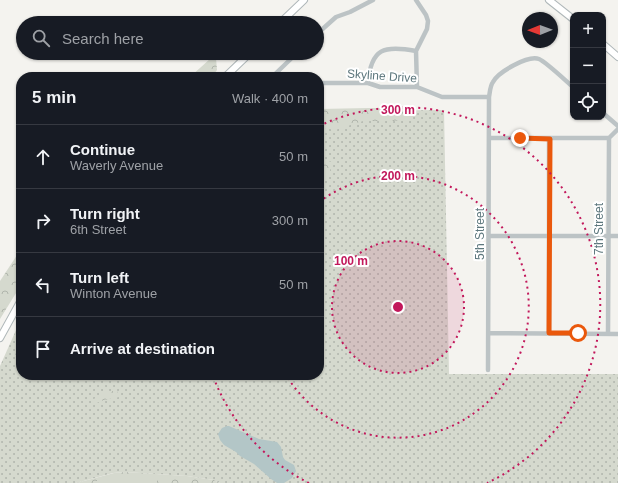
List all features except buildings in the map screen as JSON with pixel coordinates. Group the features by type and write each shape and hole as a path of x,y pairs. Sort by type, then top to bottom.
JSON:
{"main road":[{"path":"287,16 304,0"},
{"path":"550,0 570,17"},
{"path":"606,47 618,57"},
{"path":"230,72 243,60"},
{"path":"0,338 16,309"}],"street":[{"path":"324,27 336,16 350,12 373,0"},
{"path":"416,0 426,15 428,21 427,29 416,51 417,87"},
{"path":"368,83 373,58 380,52 387,49 405,49 416,51"},
{"name":"5th Street","path":"488,370 490,236 489,97 492,82 499,74 525,60 539,59 570,85"},
{"path":"277,72 290,60"},
{"name":"Skyline Drive","path":"324,83 368,83 380,87 417,87 442,97 489,97"},
{"path":"606,116 618,126"},
{"path":"490,138 609,138 618,129"},
{"name":"7th Street","path":"608,334 610,236 609,138"},
{"path":"549,333 550,139"},
{"path":"490,236 618,236"},
{"path":"489,333 618,334"}],"green space":[{"path":"209,60 216,60 217,70 216,72 196,72"},
{"path":"409,108 412,119 393,121 363,121 335,130 324,128 324,109"},
{"path":"444,110 449,374 618,374 618,483 220,483 214,480 187,476 125,472 113,473 76,483 0,483 0,366 16,330 16,380 324,380 324,111"},
{"path":"324,161 333,162 328,176 324,178"},
{"path":"16,257 16,293 0,319 0,281"},
{"path":"117,391 119,397 104,400 89,406 99,395"},
{"path":"125,472 187,476 214,480 220,483 76,483 114,473"},
{"path":"109,476 157,479 157,483 97,483 97,479"}],"shaded area":[{"path":"227,426 259,439 277,442 281,447 285,460 294,465 296,471 292,478 284,483 277,483 254,464 224,445 218,434 222,428"}],"route":[{"path":"520,138 550,139 549,333 578,333"}]}
